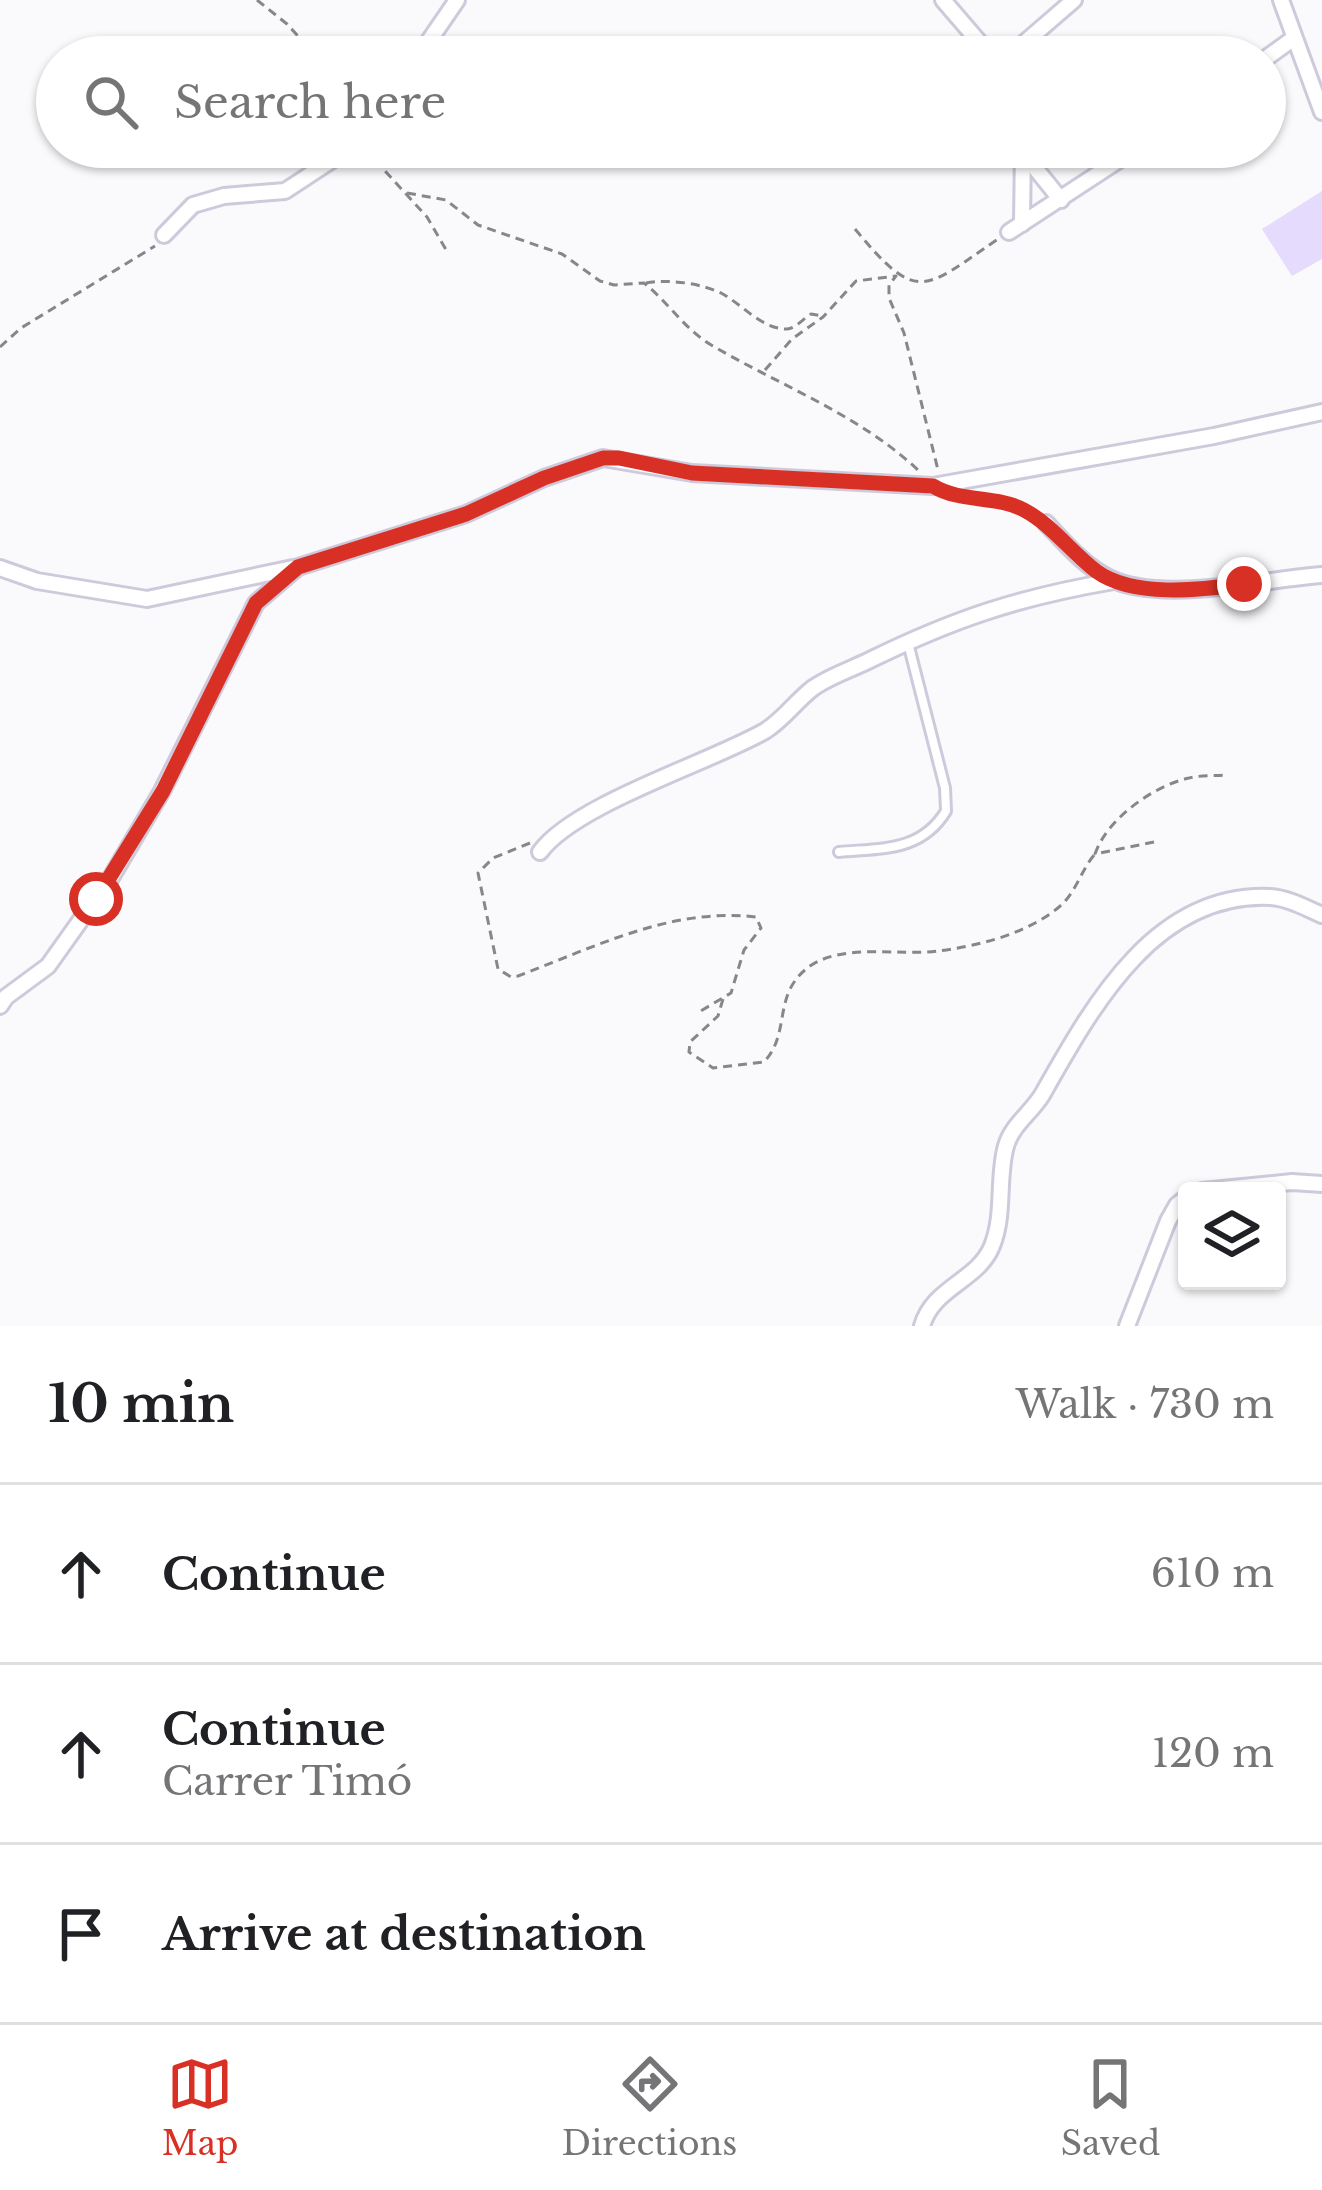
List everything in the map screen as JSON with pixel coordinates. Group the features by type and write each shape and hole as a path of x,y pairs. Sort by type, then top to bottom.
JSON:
{"street":[{"path":"435,36 457,0"},
{"path":"943,0 974,36"},
{"path":"1031,36 1074,0"},
{"path":"1281,0 1322,112"},
{"path":"1286,44 1294,38"},
{"path":"164,235 193,206 224,196 285,191 320,168"},
{"path":"1016,228 1023,168"},
{"path":"1036,168 1056,194"},
{"path":"1016,228 1056,194 1102,168"},
{"path":"1022,199 1034,189 1056,194"},
{"path":"0,568 37,581 147,599 298,567 466,514 544,478 603,458 692,473 936,486 1322,412"},
{"path":"1046,523 1096,571 1114,581"},
{"path":"0,1006 48,965 112,877 163,791 256,603 298,567"},
{"path":"545,846 648,784 769,729 814,687 908,641 1003,603 1114,581 1208,589 1322,575"},
{"path":"922,1326 938,1297 979,1268 992,1246 1000,1214 1004,1151 1011,1131 1039,1100 1096,1002 1151,944 1184,915 1210,904 1272,897 1322,915"},
{"path":"1286,1183 1322,1184"},
{"path":"1127,1326 1178,1203"}],"lane":[{"path":"839,852 905,847 925,838 946,812 945,788 908,641"}],"path":[{"path":"257,0 298,36"},
{"path":"384,168 427,217 448,253"},
{"path":"407,193 446,200 478,225 562,254 600,281 614,285 663,280 720,293 769,325 787,328 811,314 823,316"},
{"path":"764,372 792,339 823,316 856,281 944,277 1016,228"},
{"path":"855,229 896,276"},
{"path":"0,347 21,328 137,260 164,235"},
{"path":"896,276 889,285 889,298 904,333 938,467 936,486"},
{"path":"644,283 710,345 764,372 892,451 947,495 1018,506 1046,523"},
{"path":"723,999 718,1016 690,1042 689,1052 713,1068 764,1062 778,1047 785,995 814,964 833,957 936,952 1013,932 1058,908 1110,829 1154,792 1188,778 1227,775"},
{"path":"1095,854 1154,842"},
{"path":"545,846 524,844 494,858 478,873 498,969 518,976 668,920 725,913 756,917 761,928 744,950 731,993 698,1012"}],"shaded area":[{"path":"1322,191 1322,259 1292,276 1262,229"}],"route":[{"path":"96,899 163,791 256,603 269,589 298,567 466,514 544,478 603,458 692,473 933,486 947,495 1018,506 1046,523 1096,571 1114,581 1208,589 1244,584"}]}
